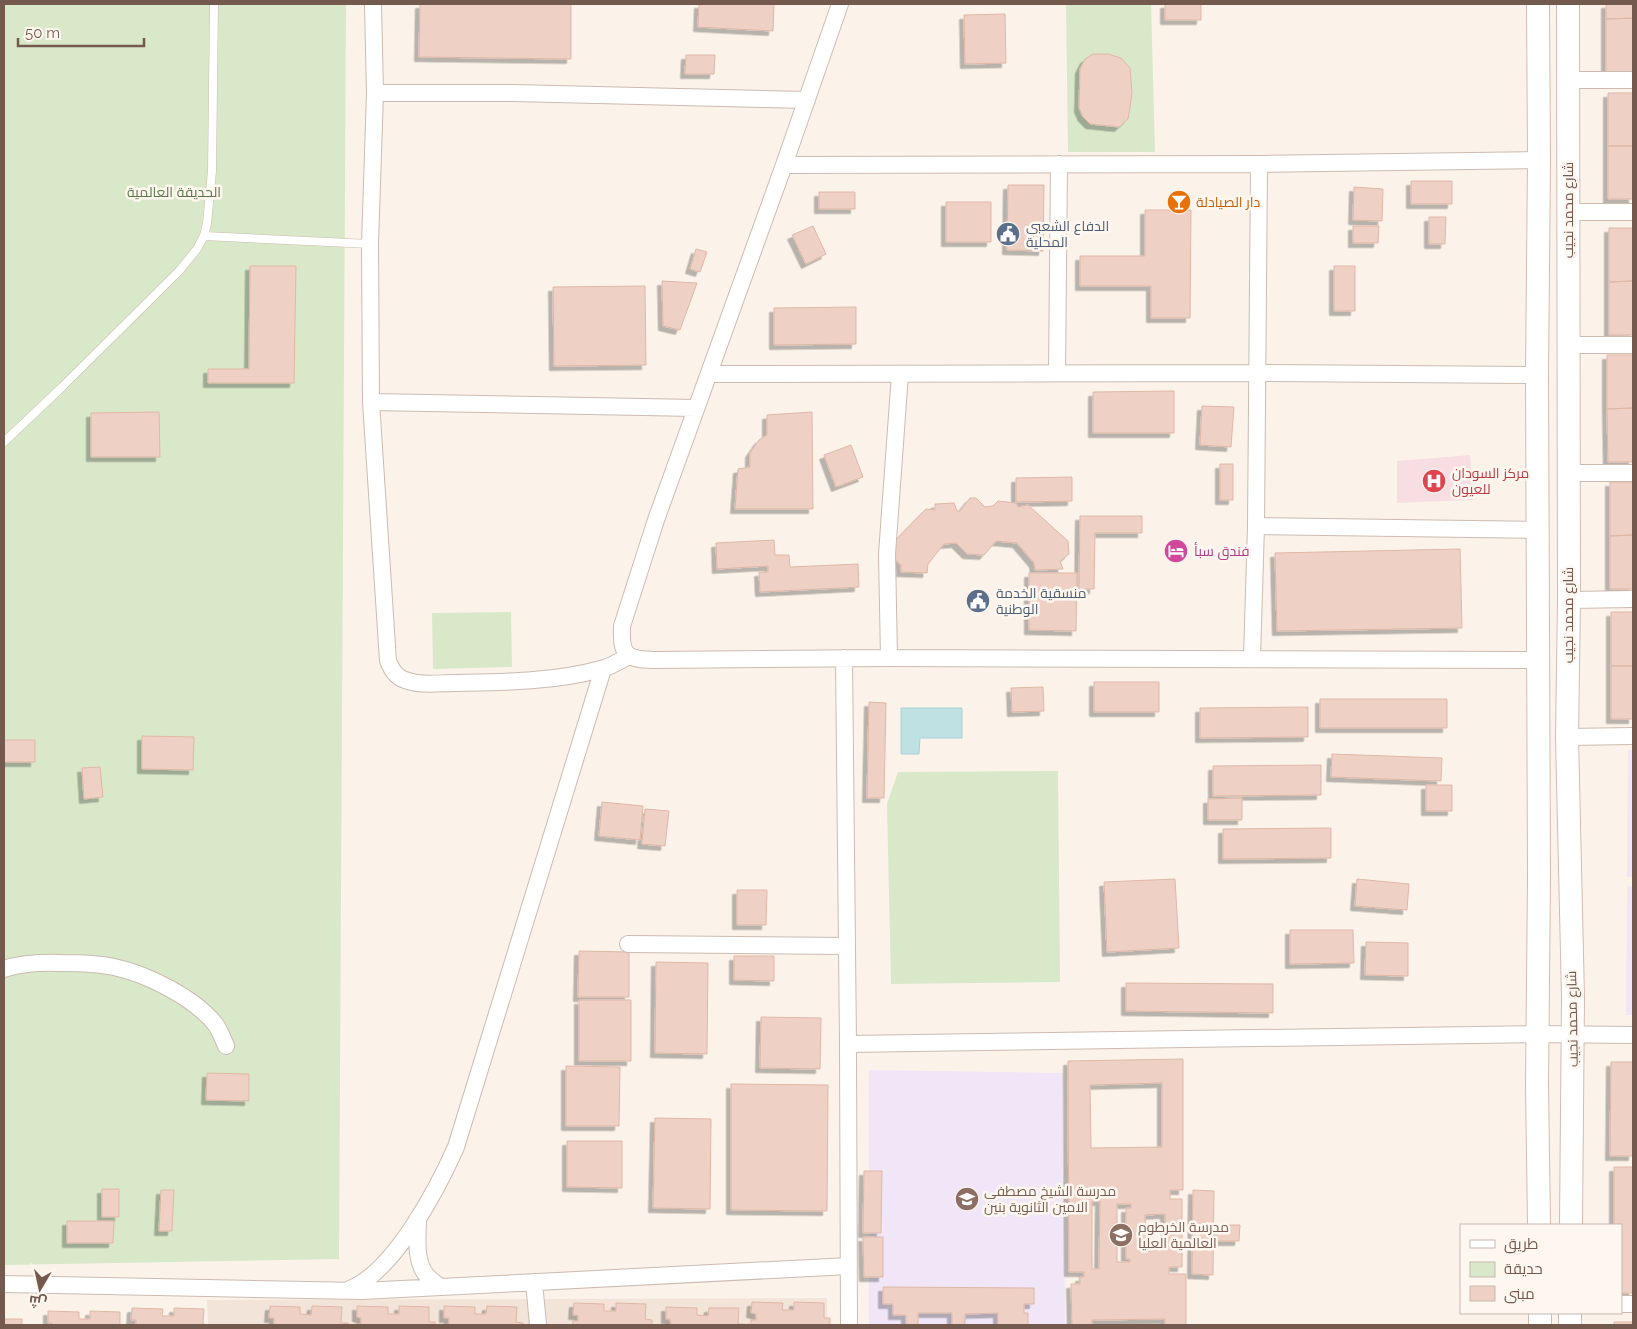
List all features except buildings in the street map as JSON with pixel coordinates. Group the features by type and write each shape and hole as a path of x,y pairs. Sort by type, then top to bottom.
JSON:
{"main road":[{"path":"1538,4 1539,877 1537,1085 1539,1224"},
{"name":"شارع محمد نجيب","path":"1568,4 1569,600 1567,737 1573,998 1571,1224"},
{"path":"1538,997 1542,1004 1548,1009 1553,1010 1569,1005 1573,998"},
{"path":"1537,1085 1546,1078 1556,1077 1566,1080 1573,1086"}],"street":[{"path":"372,4 375,93 370,244 371,402 388,661 393,673 403,680 418,683 529,680 576,675 603,669 629,656 654,660 844,658 1538,660"},
{"path":"629,656 624,650 621,640 622,626 656,520 710,374 840,4"},
{"path":"1568,80 1633,80"},
{"path":"375,93 513,93 807,100"},
{"path":"784,165 1259,164 1539,160"},
{"path":"1057,373 1059,164"},
{"path":"1252,658 1256,526 1259,164"},
{"path":"1568,212 1633,212"},
{"path":"1569,345 1633,345"},
{"path":"710,374 1257,373 1537,375"},
{"path":"889,658 887,554 900,374"},
{"path":"371,402 696,408"},
{"path":"1569,473 1633,473"},
{"path":"1256,526 1538,530"},
{"path":"1569,600 1633,599"},
{"path":"844,658 849,1325"},
{"path":"346,1290 362,1284 377,1272 394,1251 434,1192 456,1147 603,669"},
{"path":"1567,737 1633,736"},
{"path":"628,944 847,946"},
{"path":"4,969 36,962 83,963 115,967 155,981 181,995 202,1011 217,1026 226,1046"},
{"path":"848,1044 1538,1034 1633,1035"},
{"path":"418,1218 417,1250 421,1263 426,1276 440,1287"},
{"path":"4,1284 346,1290 849,1266"},
{"path":"534,1282 538,1325"}],"lane":[{"path":"4,442 179,271 198,249 207,223 212,171 214,4"},
{"path":"204,236 370,244"}],"shaded area":[{"name":"مركز السودان للعيون","path":"1470,455 1474,500 1397,503 1397,461"},
{"path":"1628,750 1633,750 1633,877 1627,877"},
{"path":"1627,886 1633,886 1633,1015 1626,1015"},
{"name":"مدرسة الشيخ مصطفى الامين الثانوية بنين","path":"869,1070 1064,1073 1065,1325 869,1325"},
{"path":"827,1298 827,1325 208,1325 207,1300"}],"green space":[{"name":"الحديقة العالمية","path":"4,4 346,4 339,1259 4,1265"},
{"path":"1151,4 1155,152 1068,152 1066,5"},
{"path":"511,612 512,667 433,669 432,613"},
{"path":"1058,771 1060,982 891,984 887,804 898,772"}],"water":[{"path":"901,708 962,708 962,738 920,738 919,754 901,754"}],"place":[{"name":"دار الصيادلة","path":"1179,202"},
{"name":"الدفاع الشعبي المحلية","path":"1008,234"},
{"name":"مركز السودان للعيون","path":"1434,481"},
{"name":"فندق سبأ","path":"1176,551"},
{"name":"منسقية الخدمة الوطنية","path":"978,601"},
{"name":"مدرسة الشيخ مصطفى الامين الثانوية بنين","path":"967,1199"},
{"name":"مدرسة الخرطوم العالمية العليا","path":"1121,1235"}]}
